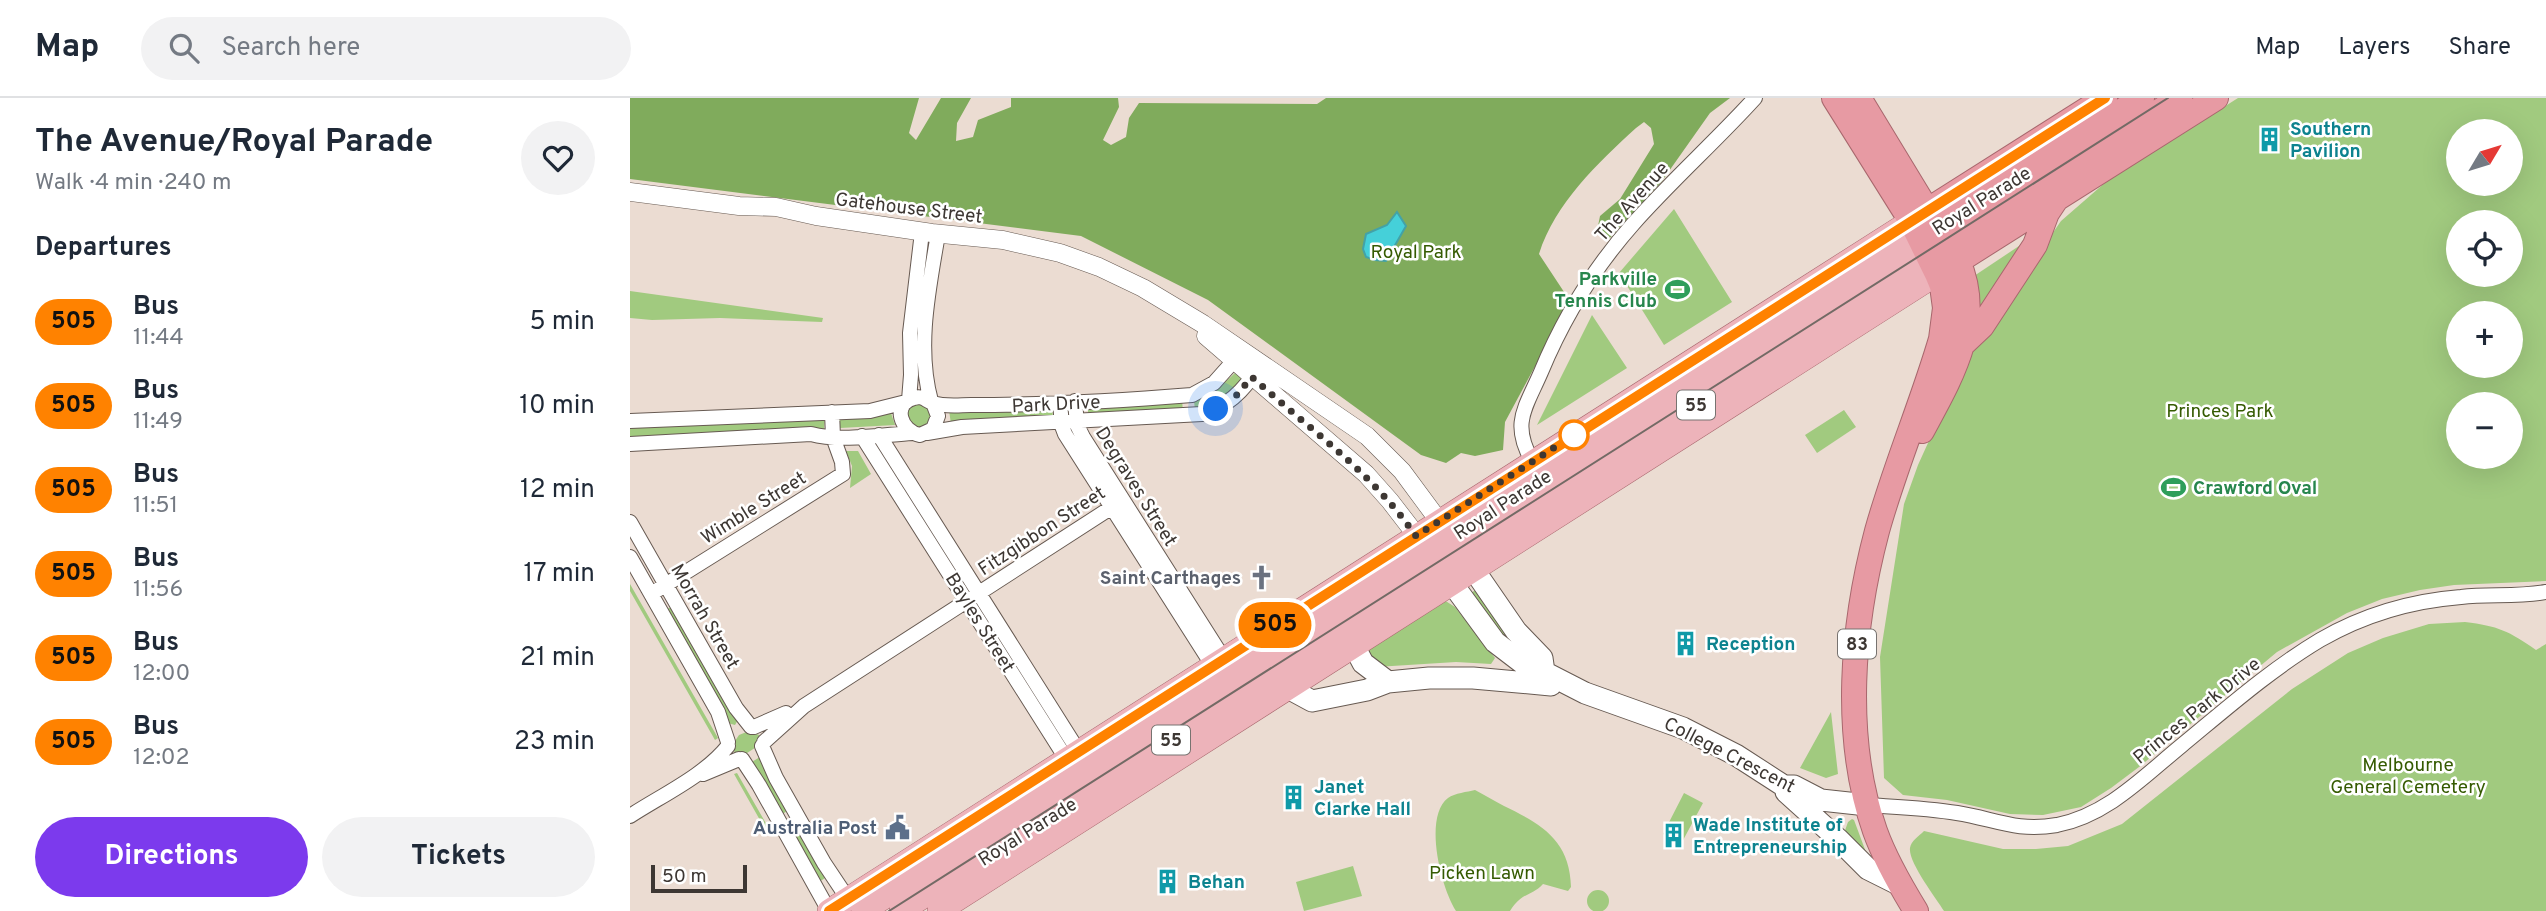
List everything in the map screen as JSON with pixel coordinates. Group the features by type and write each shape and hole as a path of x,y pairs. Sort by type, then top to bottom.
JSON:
{"highway":[{"name":"83","path":"1834,98 1934,242 1963,272 1968,303 1964,343 1944,390 1892,487"},
{"name":"83","path":"1859,98 1934,242 1944,293 1943,331 1872,551 1857,640 1855,678 1856,726 1867,805 1880,844 1916,911"},
{"name":"Royal Parade","path":"1934,242 2080,126 2105,98"},
{"name":"Royal Parade","path":"2080,126 2142,98"},
{"name":"Royal Parade","path":"1934,242 2180,98"},
{"name":"Royal Parade","path":"1934,242 2056,200 2216,98"},
{"path":"1964,343 1980,329 2035,245 2047,213 2056,200"}],"main road":[{"name":"Royal Parade","path":"901,911 1080,779 1229,679 1457,546 1543,479 1934,242"},
{"name":"Royal Parade","path":"1170,752 1229,679 1457,546 1543,479 1788,311 1934,242"},
{"name":"Royal Parade","path":"1457,546 1553,520 1934,242"},
{"path":"1543,479 1553,520"},
{"name":"College Crescent","path":"1457,546 1516,631 1542,658 1544,671"},
{"name":"Royal Parade","path":"842,908 1025,797 1170,752 1288,688 1354,646 1434,560"},
{"name":"College Crescent","path":"1434,560 1499,646 1528,668 1544,671 1563,683 1695,734 1736,755 1784,786 1794,786 1821,800 1867,805"},
{"path":"1354,646 1363,663 1388,682"},
{"name":"College Crescent","path":"1288,688 1312,701 1367,690 1388,682 1448,677 1538,684 1563,683"},
{"name":"Royal Parade","path":"939,911 1080,779"},
{"path":"1784,786 1787,794 1820,821 1868,869 1900,885"}],"street":[{"name":"The Avenue","path":"1543,479 1521,438 1524,411 1553,345 1606,257 1634,223 1755,98"},
{"name":"Gatehouse Street","path":"630,192 739,206 776,206 816,216 930,233 1003,240 1060,253 1117,275 1172,306 1256,370 1366,474 1434,560"},
{"path":"916,326 932,402 938,412 933,429 918,433 904,426 901,416 908,401 916,326 930,233"},
{"name":"Park Drive","path":"932,402 987,405 1187,396 1198,394 1209,387 1238,356"},
{"name":"Gatehouse Street","path":"1256,370 1372,439 1402,471 1457,546"},
{"name":"Park Drive","path":"630,444 811,434 833,437 862,436 962,427 1189,416 1223,406 1234,398 1256,370"},
{"path":"1187,396 1189,416"},
{"path":"630,421 874,410 920,397 932,402"},
{"name":"Degraves Street","path":"1075,401 1077,422 1083,437 1118,504 1229,679"},
{"name":"Degraves Street","path":"1060,402 1061,423 1065,435 1118,504"},
{"path":"832,412 833,437"},
{"name":"Bayles Street","path":"880,435 1080,779"},
{"name":"Bayles Street","path":"862,436 973,597"},
{"name":"Wimble Street","path":"651,594 843,474 842,462 833,437"},
{"name":"Fitzgibbon Street","path":"763,744 804,706 1118,504"},
{"name":"Morrah Street","path":"630,522 736,708 752,727"},
{"path":"630,557 645,549"},
{"name":"Morrah Street","path":"630,557 719,712 728,744"},
{"name":"Princes Park Drive","path":"1867,805 1948,811 1996,824 2031,828 2084,818 2109,805 2135,785 2247,691 2289,660 2367,617 2396,606 2424,601 2462,596 2523,596 2546,592"},
{"name":"Fitzgibbon Street","path":"752,727 804,706"},
{"path":"630,816 682,783 719,755 739,731 752,727 762,732 769,766 797,815 842,908"},
{"path":"728,744 731,756 740,759 781,824 842,908"},
{"path":"682,783 755,755 763,744"},
{"path":"781,824 797,815"}],"green space":[{"name":"Royal Park","path":"630,98 919,98 909,133 916,140 941,98 971,98 957,123 956,141 973,137 978,120 1011,107 1011,98 1118,98 1119,107 1103,140 1111,145 1126,137 1129,118 1139,103 1317,104 1326,98 1730,98 1710,113 1662,181 1608,240 1598,226 1600,216 1620,199 1654,144 1651,128 1644,122 1636,128 1579,185 1546,235 1539,254 1570,301 1505,422 1503,450 1475,456 1461,453 1446,463 1421,455 1208,300 1081,236 630,179"},
{"name":"Princes Park","path":"2238,98 2546,98 2546,581 2454,585 2420,590 2382,599 2347,613 2277,652 2139,767 2081,807 2043,815 2010,814 1947,800 1903,795 1884,778 1880,657 1904,504 1918,465 1967,357 2061,221 2107,181"},
{"name":"Parkville Tennis Club","path":"1674,209 1732,302 1664,345 1619,273"},
{"path":"2031,238 1976,324 1974,276"},
{"path":"630,291 823,318 822,322 630,318"},
{"path":"1592,315 1627,368 1537,425"},
{"path":"1236,372 1243,379 1222,400 1195,410 1194,401 1216,391"},
{"path":"1182,399 1183,413 1088,418 1088,404"},
{"path":"913,403 927,403 935,418 922,430 909,425 907,411"},
{"path":"1052,406 1053,419 951,424 949,410"},
{"path":"1844,410 1856,427 1817,453 1805,435"},
{"path":"891,413 895,425 840,428 839,416"},
{"path":"825,417 824,429 630,439 630,425"},
{"path":"846,451 858,451 871,474 850,488 852,466"},
{"path":"630,584 718,738 715,740 630,591"},
{"path":"1477,589 1517,642 1516,652 1468,595"},
{"path":"1444,600 1455,607 1495,658 1491,664 1456,662 1376,667 1359,654"},
{"path":"673,606 739,718 735,725 728,723 667,609"},
{"name":"Melbourne General Cemetery","path":"2465,622 2503,630 2536,650 2546,644 2546,911 1944,911 1913,862 1911,845 1924,831 2003,849 2036,849 2068,846 2122,824 2292,689 2348,653 2383,638 2429,624"},
{"path":"1831,712 1838,774 1826,778 1800,768"},
{"path":"749,731 759,735 758,746 747,753 736,754 731,747 739,735"},
{"path":"760,757 790,809 781,815 750,763"},
{"path":"737,773 768,827 765,829 734,774"},
{"name":"Picken Lawn","path":"1475,790 1530,820 1551,836 1565,857 1571,887 1568,891 1543,884 1519,900 1510,911 1456,911 1440,870 1437,820 1441,807 1448,798"},
{"path":"1684,793 1703,803 1681,844 1663,834"},
{"path":"1852,819 1870,863 1843,836 1848,822"},
{"path":"798,823 828,876 819,882 788,829"},
{"path":"1353,866 1362,896 1304,911 1296,882"},
{"path":"1598,890 1606,893 1609,901 1606,909 1598,912 1590,909 1587,901 1590,893"}],"water":[{"path":"1397,212 1406,226 1386,261 1366,257 1363,249 1366,234 1387,225"}],"tram line":[{"path":"889,911 2168,98"}],"bus line":[{"name":"505","path":"829,911 2105,98"}],"place":[{"name":"Southern Pavilion","path":"2270,139"},
{"name":"Parkville Tennis Club","path":"1677,289"},
{"name":"Crawford Oval","path":"2173,487"},
{"name":"Saint Carthages","path":"1261,577"},
{"name":"Reception","path":"1686,643"},
{"name":"Janet Clarke Hall","path":"1294,797"},
{"name":"Australia Post","path":"897,827"},
{"name":"Wade Institute of Entrepreneurship","path":"1673,835"},
{"name":"Behan","path":"1168,881"}],"route":[{"path":"1216,409 1234,398 1252,377 1366,474 1416,536 1574,435"}]}
